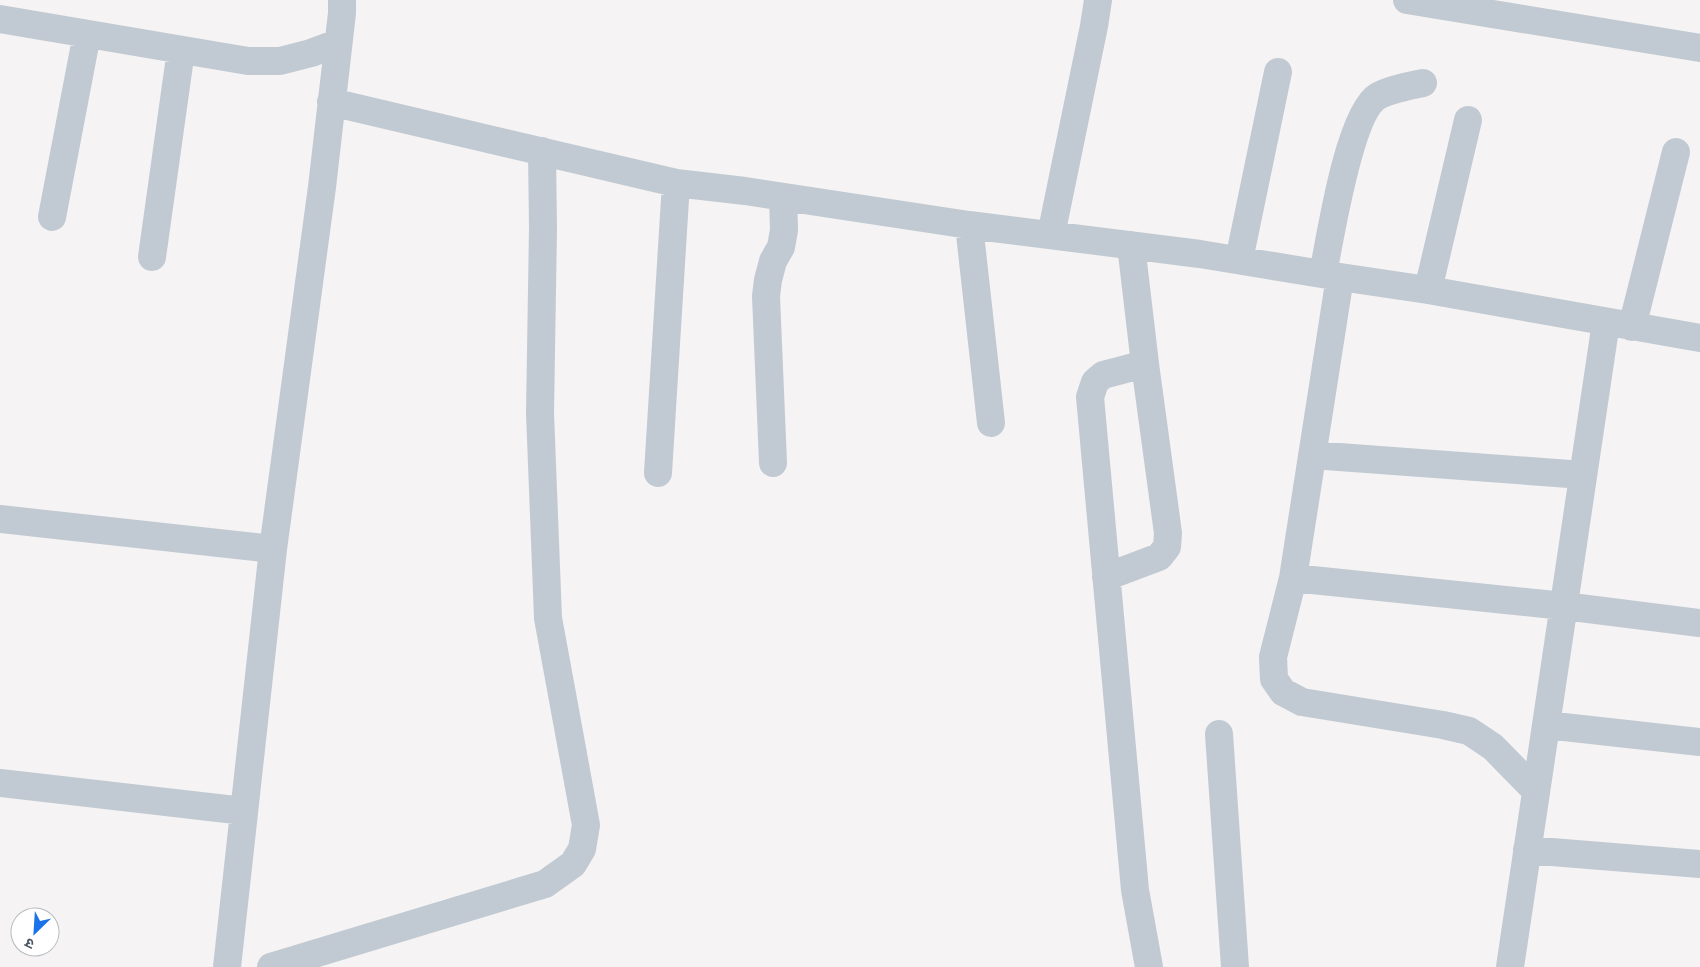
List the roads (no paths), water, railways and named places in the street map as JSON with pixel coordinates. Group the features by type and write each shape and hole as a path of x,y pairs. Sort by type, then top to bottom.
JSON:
{"street":[{"path":"227,967 273,549 322,187 342,0"},
{"path":"1051,235 1098,0"},
{"path":"1407,0 1458,4 1700,48"},
{"path":"0,19 248,61 280,61 311,53 338,43"},
{"path":"52,217 87,34"},
{"path":"152,257 181,50"},
{"path":"1239,260 1278,72"},
{"path":"1423,82 1377,96 1366,109 1356,130 1337,201 1332,276 1312,455 1293,578 1273,656 1274,679 1284,692 1302,702 1443,724 1469,731 1493,747 1536,791"},
{"path":"332,102 676,183 745,190 969,224 1239,260 1428,290 1700,338"},
{"path":"1428,290 1468,120"},
{"path":"271,967 545,884 573,864 582,849 586,825 548,618 540,413 543,228 542,151"},
{"path":"1510,967 1584,475 1619,324 1676,152"},
{"path":"658,473 676,183"},
{"path":"774,463 766,296 773,261 780,247 784,230 783,197"},
{"path":"969,224 990,423"},
{"path":"1106,577 1158,557 1167,547 1168,533 1144,364 1131,245"},
{"path":"1144,364 1103,375 1095,382 1090,397 1135,890 1149,967"},
{"path":"1312,455 1584,475"},
{"path":"0,519 273,549"},
{"path":"1293,578 1564,606 1700,623"},
{"path":"1546,725 1700,742"},
{"path":"1219,734 1235,967"},
{"path":"0,783 244,811"},
{"path":"1527,850 1700,864"}]}
